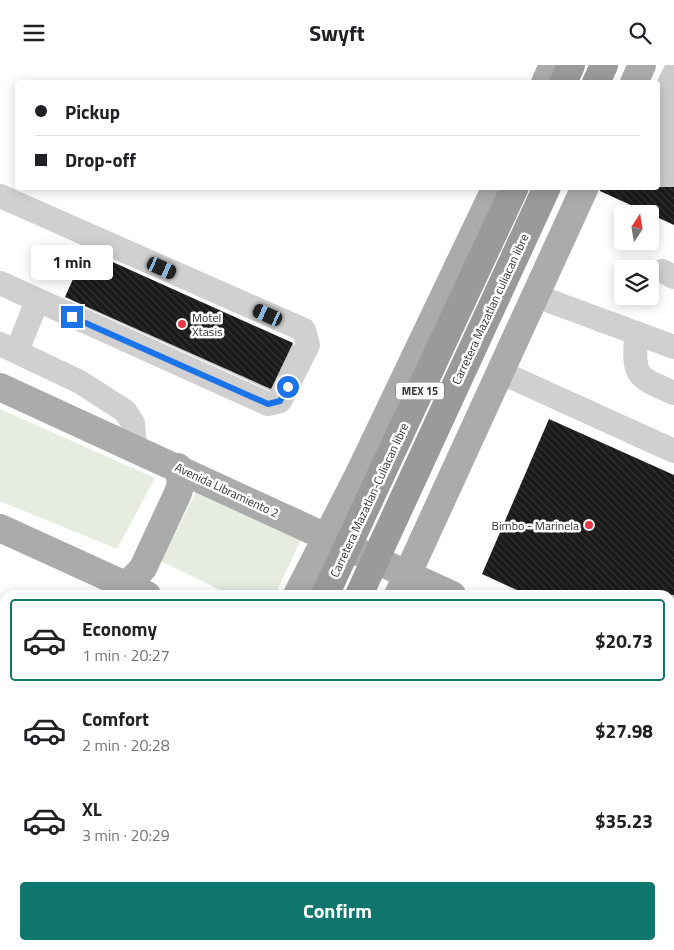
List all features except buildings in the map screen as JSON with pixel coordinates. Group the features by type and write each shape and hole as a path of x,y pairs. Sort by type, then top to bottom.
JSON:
{"highway":[{"path":"564,80 571,65"},
{"path":"597,80 604,65"},
{"name":"Carretera Mazatlan-Culiacan libre","path":"327,590 514,190"},
{"name":"Carretera Mazatlan culiacan libre","path":"362,590 546,190"}],"main road":[{"path":"546,80 553,65"},
{"path":"635,80 642,65"},
{"path":"299,590 359,474 495,190"},
{"path":"403,585 584,190"},
{"name":"Avenida Libramiento 2","path":"0,387 327,536 403,585 428,590"},
{"path":"0,528 136,590 135,577 143,568 178,493 181,483 178,467"}],"lane":[{"path":"0,283 268,404 280,401 308,345 304,330 1,198"},
{"path":"536,296 674,347"},
{"path":"37,301 9,347 80,382 126,411 133,423 135,447"},
{"path":"636,333 634,366 643,380 674,393"},
{"path":"500,372 674,451"}],"shaded area":[{"path":"0,409 155,478 117,549 0,501"},
{"path":"199,486 302,537 277,590 220,590 161,561"}],"place":[{"name":"Motel Xtasis","path":"182,324"},
{"name":"Bimbo - Marinela","path":"589,525"}],"route":[{"path":"72,317 268,404 280,401 288,387"}]}
